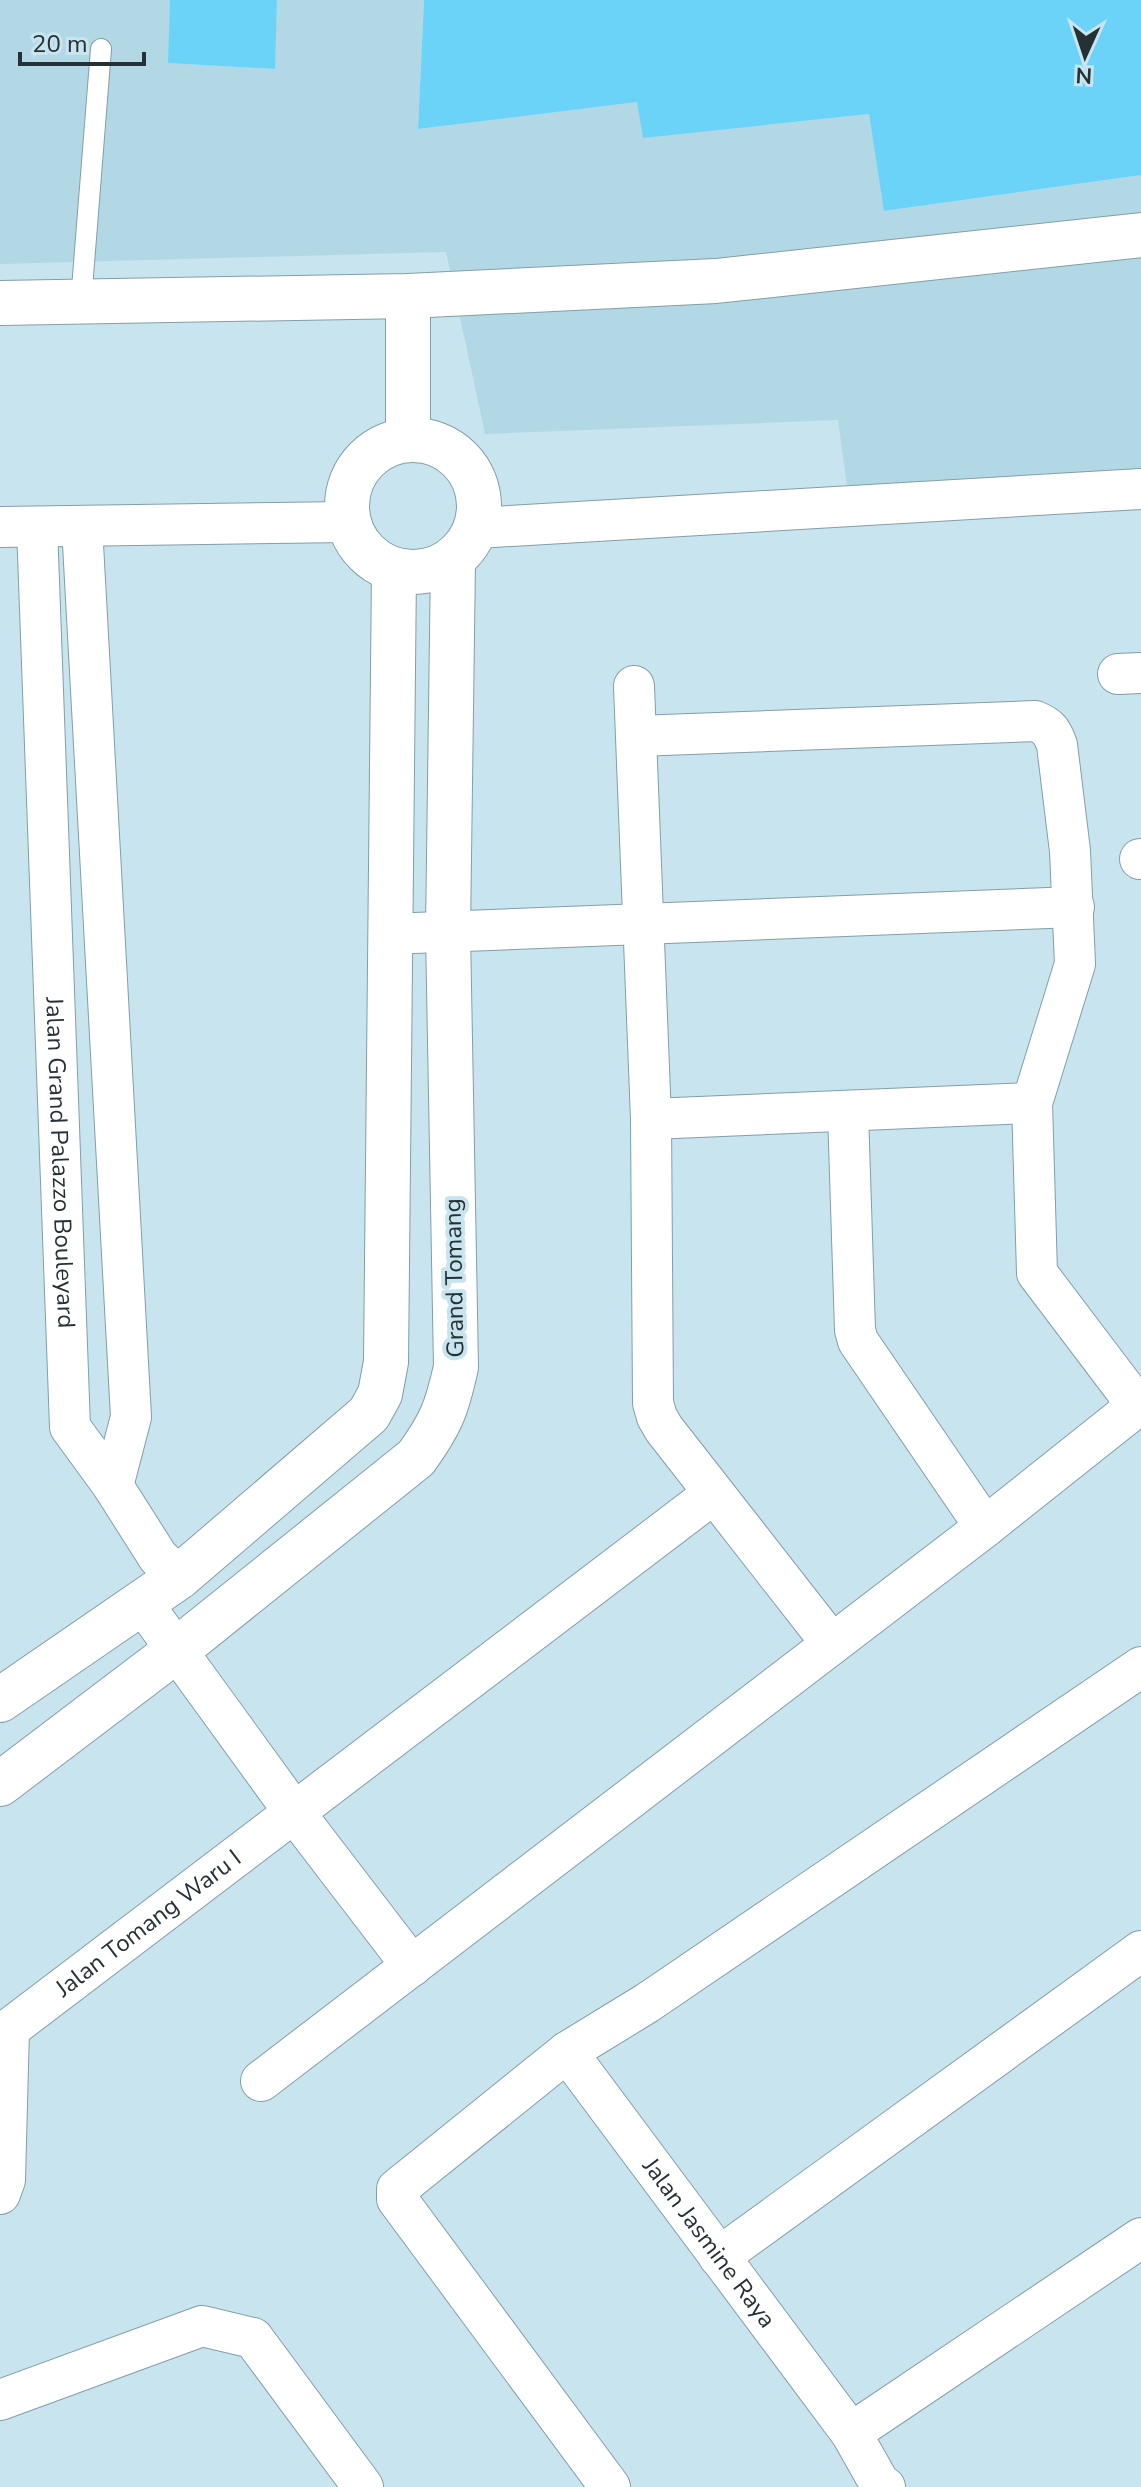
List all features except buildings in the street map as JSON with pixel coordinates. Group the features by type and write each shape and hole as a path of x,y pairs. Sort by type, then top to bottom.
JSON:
{"street":[{"path":"0,303 408,296 716,281 1141,235"},
{"path":"408,296 408,440"},
{"path":"464,544 480,503 473,477 457,456 434,443 408,440 380,448 359,467 348,494 348,522 365,552 394,570 425,571 464,544 1141,489"},
{"path":"19,527 348,522"},
{"path":"82,526 131,1417 113,1486"},
{"name":"Jalan Grand Palazzo Bouleyard","path":"19,527 52,900 70,1427"},
{"name":"Grand Tomang","path":"0,1784 178,1649 416,1458 447,1408 456,1367 448,932 464,544"},
{"path":"0,1700 179,1577 369,1414 380,1394 386,1362 394,570"},
{"path":"634,686 651,1119 653,1403 664,1429 832,1644"},
{"path":"261,2081 985,1527 1127,1414 1131,1406 1127,1392 1037,1273 1032,1103 1075,964 1070,851 1053,732 1035,721 637,736"},
{"path":"52,900 100,897"},
{"path":"389,934 1074,907"},
{"path":"651,1119 1032,1103"},
{"path":"848,1113 855,1330 858,1341 985,1527"},
{"path":"131,1417 70,1427 113,1486 158,1557 179,1577"},
{"name":"Jalan Tomang Waru I","path":"4,2030 713,1494"},
{"path":"143,1604 294,1812 412,1966"},
{"path":"610,2487 397,2199 397,2189 567,2052 647,2003 1141,1667"},
{"path":"719,2257 1141,1951"},
{"path":"0,2194 5,2180 4,2030"},
{"name":"Jalan Jasmine Raya","path":"567,2052 851,2433 881,2486 885,2487"},
{"path":"851,2433 1141,2238"},
{"path":"0,2400 202,2326 253,2338 363,2487"}],"lane":[{"path":"81,301 101,49"}],"shaded area":[{"path":"0,0 170,0 169,63 274,69 277,0 424,0 418,129 637,102 644,137 869,114 885,211 1141,175 1141,483 849,501 838,420 485,434 446,252 0,264"},
{"path":"170,0 277,0 275,69 168,63"},
{"path":"424,0 1141,0 1141,175 884,211 869,114 643,138 637,102 418,129"}]}
